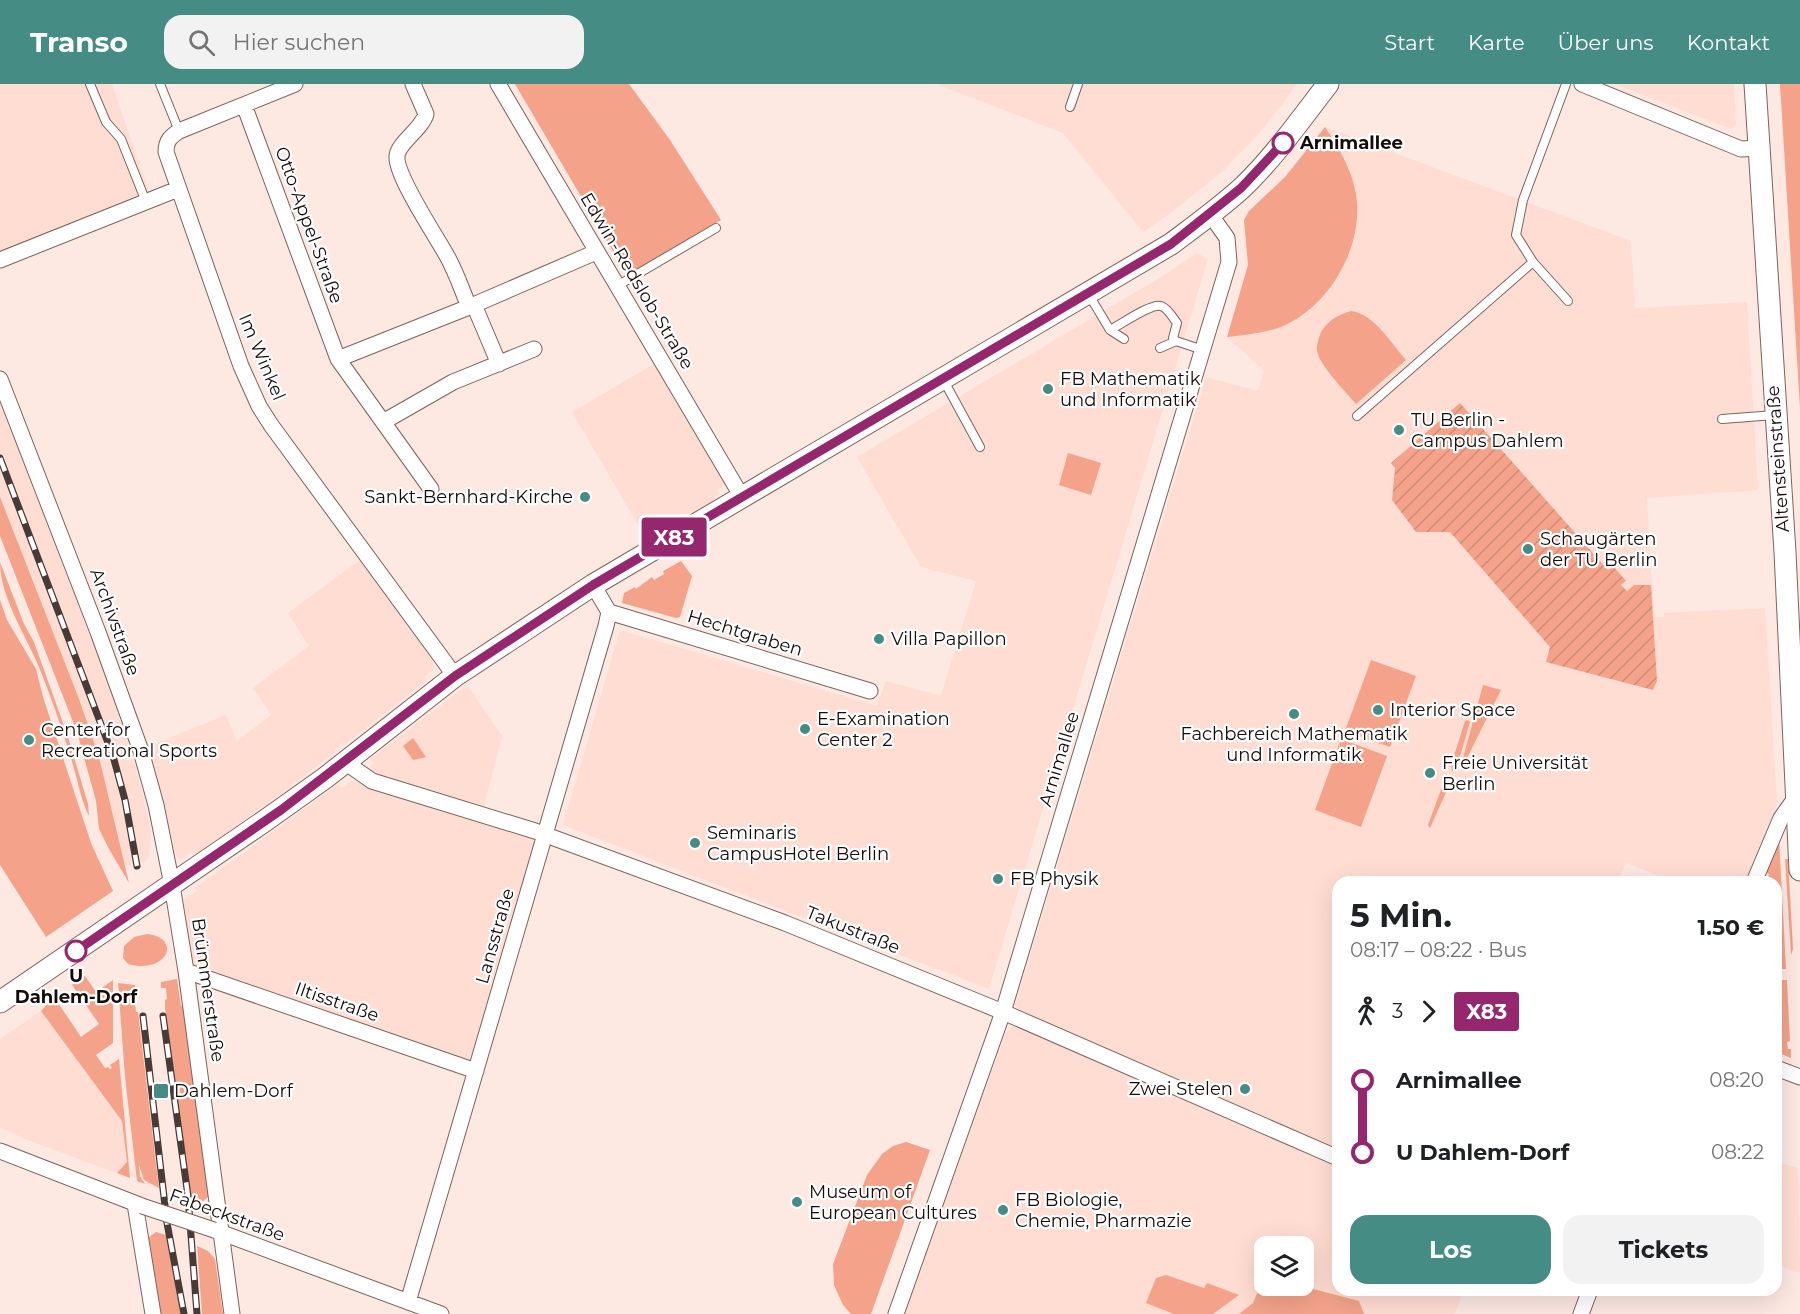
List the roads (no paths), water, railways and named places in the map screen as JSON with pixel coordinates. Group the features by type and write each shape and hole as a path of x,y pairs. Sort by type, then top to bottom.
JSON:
{"main road":[{"name":"Altensteinstraße","path":"1755,84 1788,617 1800,870"},
{"path":"0,1002 266,820 455,676 593,585 1171,244 1210,214 1262,167 1325,85"}],"street":[{"path":"0,260 178,189 166,152 169,138 179,131 295,84"},
{"path":"413,84 426,114 424,121 398,152 397,158 407,186 448,257 499,364"},
{"name":"Edwin-Redslob-Straße","path":"498,84 742,497"},
{"path":"1582,84 1741,149 1759,148"},
{"name":"Otto-Appel-Straße","path":"244,105 338,359 431,489"},
{"name":"Im Winkel","path":"178,189 241,366 271,425 455,676"},
{"name":"Arnimallee","path":"896,1314 1003,1012 1229,262 1227,238 1210,214"},
{"path":"338,359 472,306 596,252"},
{"path":"383,423 453,382 534,349"},
{"name":"Archivstraße","path":"0,380 99,632 141,751 156,805 172,885"},
{"path":"593,585 609,612"},
{"name":"Hechtgraben","path":"609,612 870,691"},
{"name":"Lansstraße","path":"408,1302 546,835 609,612"},
{"name":"Takustraße","path":"345,762 372,781 546,835 785,923 1003,1012 1332,1155"},
{"path":"1757,876 1781,818 1798,797"},
{"name":"Brümmerstraße","path":"172,885 186,971 218,1232 232,1314"},
{"name":"Iltisstraße","path":"186,971 476,1071"},
{"path":"1782,1070 1800,1077"},
{"name":"Fabeckstraße","path":"0,1151 139,1205 441,1314"},
{"path":"139,1205 153,1314"},
{"path":"1581,1314 1588,1296"}],"lane":[{"path":"90,84 106,122 121,139 146,202"},
{"path":"160,84 179,131"},
{"path":"1070,107 1078,84"},
{"path":"1566,84 1523,200 1516,235 1533,262 1568,301"},
{"path":"617,286 716,228"},
{"path":"1357,416 1533,262"},
{"path":"1088,294 1110,330 1124,339"},
{"path":"1110,330 1158,305 1164,307 1177,323 1173,338 1176,341"},
{"path":"1160,348 1176,341 1203,350"},
{"path":"943,379 980,447"},
{"path":"1722,419 1775,415"}],"railway":[{"path":"0,458 113,756 125,800 137,866"},
{"path":"143,1016 167,1223 184,1314"},
{"path":"163,1016 188,1196 197,1314"}],"place":[{"name":"Arnimallee","path":"1283,143"},
{"name":"FB Mathematik und Informatik","path":"1048,389"},
{"name":"TU Berlin - Campus Dahlem","path":"1399,430"},
{"name":"Sankt-Bernhard-Kirche","path":"585,497"},
{"name":"Schaugärten der TU Berlin","path":"1528,549"},
{"name":"Villa Papillon","path":"879,639"},
{"name":"Interior Space","path":"1378,710"},
{"name":"Fachbereich Mathematik und Informatik","path":"1294,714"},
{"name":"E-Examination Center 2","path":"805,729"},
{"name":"Center for Recreational Sports","path":"29,740"},
{"name":"Freie Universität Berlin","path":"1430,773"},
{"name":"Seminaris CampusHotel Berlin","path":"695,843"},
{"name":"FB Physik","path":"998,879"},
{"name":"U Dahlem-Dorf","path":"76,951"},
{"name":"Zwei Stelen","path":"1245,1089"},
{"name":"Dahlem-Dorf","path":"161,1091"},
{"name":"Museum of European Cultures","path":"797,1202"},
{"name":"FB Biologie, Chemie, Pharmazie","path":"1003,1210"}]}
